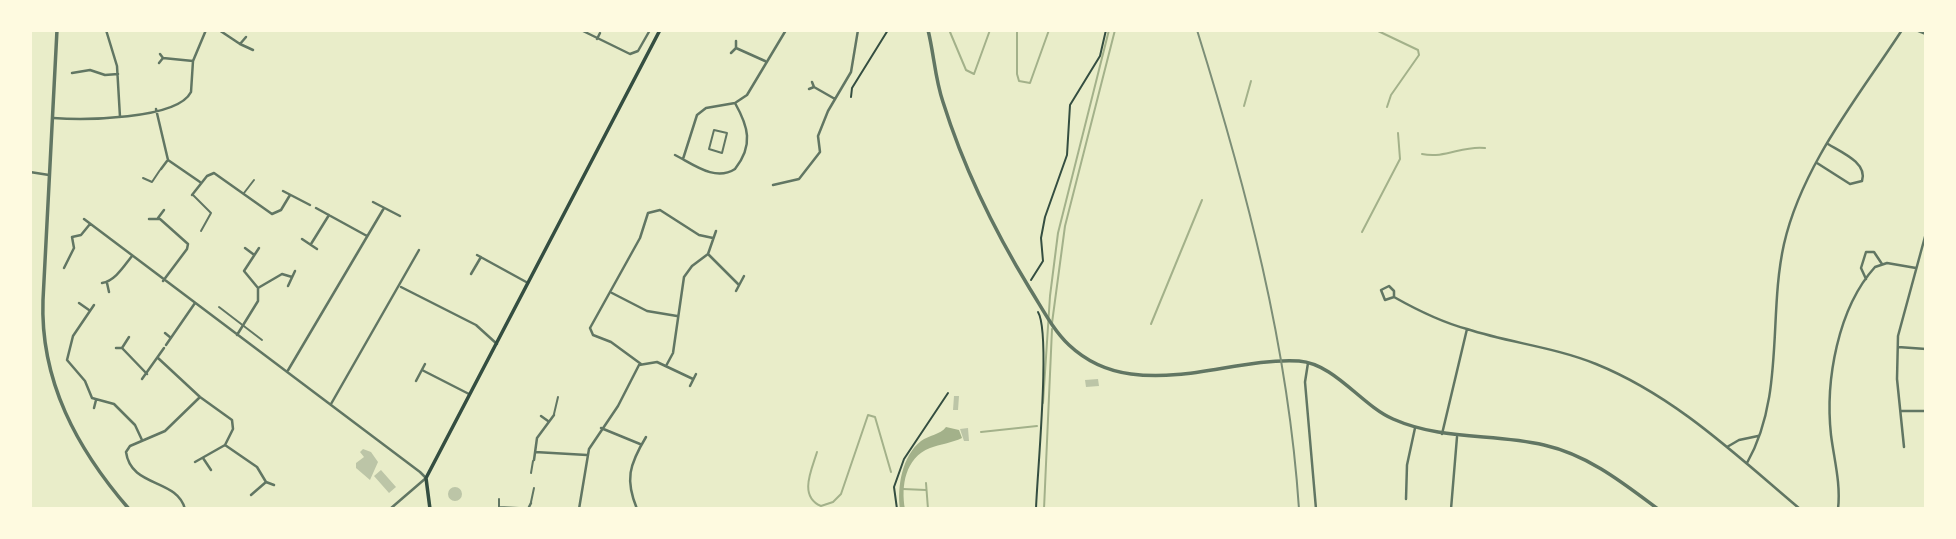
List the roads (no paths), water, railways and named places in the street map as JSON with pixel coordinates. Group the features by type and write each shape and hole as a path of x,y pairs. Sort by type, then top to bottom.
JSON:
{"main road":[{"path":"430,509 426,478 660,30"}],"street":[{"path":"57,30 43,323 51,374 66,415 83,450 129,509"},
{"path":"106,30 118,74 120,117"},
{"path":"52,118 120,117 180,103 189,97 193,85 193,61 206,30"},
{"path":"219,30 253,50"},
{"path":"581,30 627,54 638,51 650,30"},
{"path":"683,159 694,120 701,111 735,103 747,95 786,30"},
{"path":"773,186 799,179 820,152 818,135 851,72 858,30"},
{"path":"928,30 947,115 991,223 1057,330 1089,360 1130,374 1181,375 1271,363 1308,363 1325,371 1380,412 1415,428 1457,437 1542,444 1566,451 1605,470 1658,509"},
{"path":"1746,463 1758,436 1773,370 1776,296 1783,249 1797,206 1828,144 1902,30"},
{"path":"1916,30 1926,34"},
{"path":"597,39 600,33"},
{"path":"240,44 246,37"},
{"path":"731,53 736,48 736,41"},
{"path":"736,48 766,62"},
{"path":"160,54 163,58 193,61"},
{"path":"159,63 163,58"},
{"path":"81,62 83,70"},
{"path":"72,73 83,70 104,75 118,74"},
{"path":"812,82 814,87 835,99"},
{"path":"809,89 814,87"},
{"path":"675,155 719,174 735,169 743,158 748,135 745,120 735,103"},
{"path":"156,110 168,160 201,183"},
{"path":"1817,163 1850,184 1862,181 1864,172 1861,166 1828,144"},
{"path":"161,169 168,160"},
{"path":"30,172 49,175"},
{"path":"192,195 209,174 218,173 275,214 290,195"},
{"path":"283,191 310,205"},
{"path":"373,202 400,216"},
{"path":"316,208 368,236"},
{"path":"287,372 384,208"},
{"path":"641,364 629,353 591,332 591,324 611,293 652,210 660,210 699,235 713,238"},
{"path":"149,219 158,218 164,211"},
{"path":"311,244 329,215"},
{"path":"158,218 188,244 163,281"},
{"path":"83,219 426,478 390,509"},
{"path":"64,268 74,248 72,237 81,235 90,224"},
{"path":"666,366 673,353 685,274 708,254 716,231"},
{"path":"1904,447 1896,347 1904,306 1926,233"},
{"path":"302,239 317,249"},
{"path":"245,248 253,254"},
{"path":"236,335 257,306 258,288 244,273 258,248"},
{"path":"331,404 419,250"},
{"path":"1866,279 1861,268 1866,253 1878,255 1882,264"},
{"path":"708,254 739,285"},
{"path":"102,283 107,283 132,256"},
{"path":"471,274 479,256 528,283"},
{"path":"346,258 352,261"},
{"path":"1838,509 1839,491 1831,433 1831,390 1842,329 1866,279 1875,267 1882,264 1916,268"},
{"path":"288,286 295,271"},
{"path":"258,288 282,274 292,277"},
{"path":"736,291 744,276"},
{"path":"107,283 109,292"},
{"path":"1394,297 1394,291 1389,286 1381,290 1385,300 1394,297 1429,316 1467,329 1541,346 1596,365 1674,406 1800,509"},
{"path":"400,287 476,325 497,344"},
{"path":"611,293 647,311 677,316"},
{"path":"79,303 89,310"},
{"path":"142,379 195,303"},
{"path":"94,305 73,336 65,356 96,400 114,404 135,425 142,440"},
{"path":"1441,434 1467,329"},
{"path":"165,333 171,338"},
{"path":"122,348 129,337"},
{"path":"1896,347 1926,349"},
{"path":"116,348 122,348 147,374"},
{"path":"158,358 200,397 233,422 233,429 225,445 195,463"},
{"path":"641,364 654,362 693,379"},
{"path":"1308,363 1305,382 1316,509"},
{"path":"416,381 425,364"},
{"path":"579,509 587,455 641,364"},
{"path":"422,370 471,394"},
{"path":"690,386 696,374"},
{"path":"185,509 177,492 143,479 128,461 128,447 165,431 200,397"},
{"path":"94,408 96,400"},
{"path":"1900,411 1926,411"},
{"path":"534,460 537,438 554,415"},
{"path":"541,416 548,421"},
{"path":"601,428 641,444"},
{"path":"1398,495 1406,497 1407,465 1415,428"},
{"path":"1727,447 1739,440 1758,436"},
{"path":"637,509 628,487 641,444 646,437"},
{"path":"1451,509 1457,437"},
{"path":"225,445 257,467 266,482 274,485"},
{"path":"535,452 587,455"},
{"path":"203,458 211,470"},
{"path":"251,495 266,482"},
{"path":"528,509 531,503"},
{"path":"1847,509 1863,509"}],"lane":[{"path":"714,130 727,133 722,153 709,149 714,130"},
{"path":"143,178 152,183 161,169"},
{"path":"244,193 254,180"},
{"path":"192,195 211,213 201,231"},
{"path":"219,307 262,340"},
{"path":"554,415 558,397"},
{"path":"531,473 534,460"},
{"path":"531,503 534,488"},
{"path":"499,499 499,508 521,509"}],"waterway":[{"path":"950,32 966,70 974,74 990,30"},
{"path":"1017,30 1017,74 1019,81 1030,83 1049,30"},
{"path":"1043,403 1050,296 1058,233 1109,30"},
{"path":"1052,323 1065,226 1115,30"},
{"path":"1376,30 1418,50 1419,55 1391,95 1387,107"},
{"path":"1244,106 1251,81"},
{"path":"1362,232 1400,159 1398,133"},
{"path":"1422,154 1438,155 1469,148 1485,148"},
{"path":"1151,324 1202,200"},
{"path":"1044,509 1052,329"},
{"path":"817,452 808,489 814,502 821,506 833,502 841,494 868,415 875,417 891,472"},
{"path":"981,432 1037,426"},
{"path":"926,483 928,509"},
{"path":"903,489 926,490"}],"railway":[{"path":"1197,30 1248,207 1275,326 1293,447 1299,509"}]}
